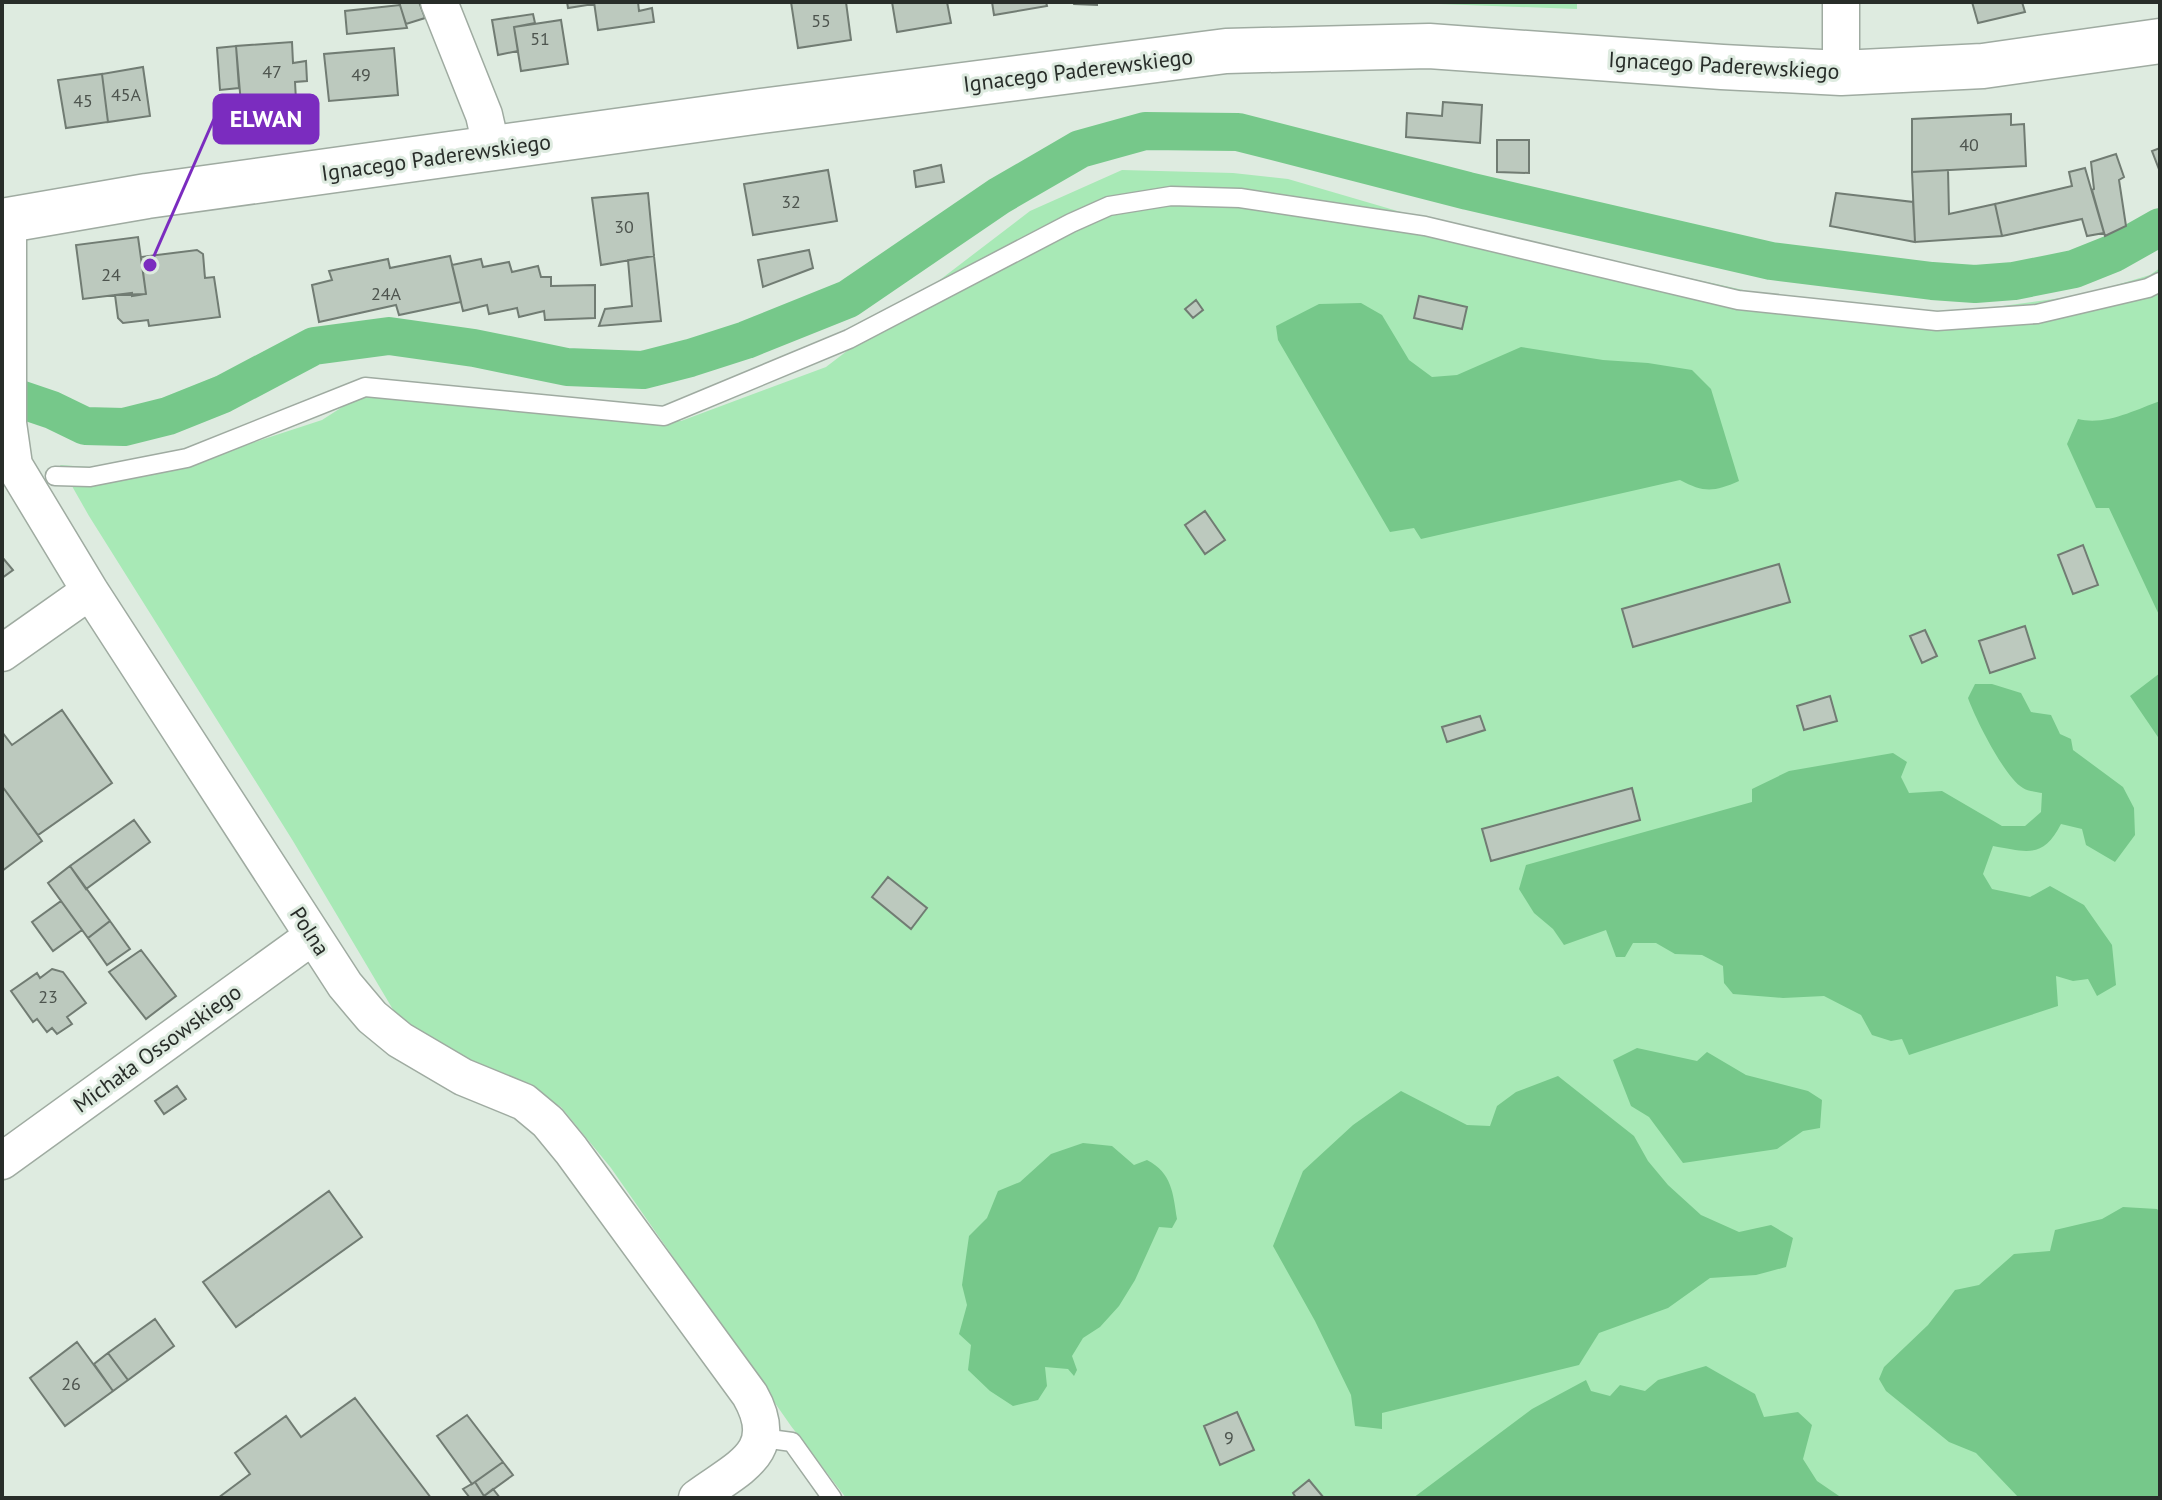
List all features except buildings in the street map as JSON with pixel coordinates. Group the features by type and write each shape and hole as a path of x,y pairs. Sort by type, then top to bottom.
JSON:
{"main road":[{"name":"Ignacego Paderewskiego","path":"5,220 147,196 761,111 1226,51 1429,46 1841,73 1983,66 2160,41"}],"street":[{"path":"439,2 484,115 492,150"},
{"path":"1841,2 1841,73"},
{"name":"Polna","path":"5,220 8,423 14,465 90,591 345,985 372,1017 400,1040 463,1077 524,1102 548,1122 750,1395 759,1412 762,1438"},
{"path":"2,653 90,591"},
{"name":"Michała Ossowskiego","path":"2,1161 313,936"},
{"path":"697,1498 746,1462 757,1450 762,1438"}],"lane":[{"path":"55,476 90,477 187,458 365,387 664,416 849,339 1109,206 1171,196 1240,198 1425,226 1738,300 1937,321 2037,314 2148,288 2160,282"},
{"path":"762,1438 792,1442 832,1498"}],"shaded area":[{"path":"1385,2 1577,2 1577,9"},
{"path":"1122,170 1233,173 1288,179 1435,222 1766,295 1908,311 1966,311 2083,295 2150,275 2160,268 2160,1498 846,1498 791,1426 611,1168 561,1107 512,1079 466,1067 412,1029 395,1013 293,841 60,465 163,472 322,420 375,386 681,421 826,367 1030,211"},
{"path":"1361,303 1382,315 1409,360 1432,377 1457,375 1521,347 1692,370 1711,389 1739,481 1709,490 1680,480 1421,539 1414,528 1390,532 1278,340 1276,326 1319,304"},
{"path":"2160,401 2160,617 2109,508 2096,508 2067,444 2078,419 2109,419"},
{"path":"2160,673 2160,740 2130,696"},
{"path":"1975,684 1992,684 2021,693 2031,712 2051,715 2060,734 2071,739 2073,750 2123,787 2134,808 2135,835 2115,862 2086,845 2082,829 2061,824 2041,848 2025,851 1993,846 1983,874 1992,889 2030,897 2050,886 2084,905 2112,945 2116,985 2097,996 2088,979 2073,981 2056,976 2058,1006 1909,1055 1902,1039 1891,1041 1872,1035 1861,1015 1824,996 1783,998 1733,994 1724,983 1723,966 1702,955 1675,954 1656,943 1633,943 1625,957 1616,957 1606,930 1564,945 1553,929 1534,913 1519,889 1526,865 1752,802 1752,789 1789,771 1893,753 1907,762 1901,777 1909,793 1942,791 2002,826 2025,826 2041,812 2042,793 2023,788 2000,760 1968,698"},
{"path":"1637,1048 1697,1061 1707,1052 1746,1075 1808,1091 1822,1100 1820,1128 1803,1131 1777,1149 1683,1163 1649,1117 1631,1106 1613,1060"},
{"path":"1558,1076 1634,1136 1648,1161 1668,1185 1701,1215 1739,1232 1771,1225 1793,1238 1786,1267 1756,1275 1710,1278 1668,1308 1599,1333 1579,1365 1382,1413 1382,1429 1355,1426 1351,1395 1315,1321 1273,1246 1303,1171 1353,1125 1401,1091 1467,1125 1490,1126 1497,1106 1516,1092"},
{"path":"1083,1143 1112,1146 1134,1165 1147,1160 1155,1165 1170,1185 1177,1219 1172,1228 1159,1227 1135,1280 1119,1306 1100,1327 1083,1338 1072,1356 1077,1370 1074,1376 1068,1369 1045,1367 1047,1386 1038,1400 1013,1406 990,1391 968,1370 971,1345 959,1334 967,1305 962,1285 969,1236 987,1218 998,1191 1020,1182 1051,1154"},
{"path":"2123,1207 2157,1209 2160,1212 2160,1498 2019,1498 1976,1453 1949,1442 1886,1391 1879,1379 1884,1367 1928,1325 1955,1290 1979,1285 2014,1254 2050,1251 2055,1230 2102,1219"},
{"path":"1706,1366 1755,1394 1764,1417 1798,1412 1812,1425 1803,1459 1817,1481 1842,1498 1413,1498 1532,1409 1586,1380 1591,1391 1610,1396 1620,1385 1645,1391 1658,1380"}],"waterway":[{"path":"2,393 52,410 85,426 124,427 168,416 223,394 314,346 389,336 474,348 567,367 643,370 746,340 848,299 999,196 1080,149 1145,131 1238,132 1468,191 1771,261 1932,281 1975,284 2014,281 2074,269 2114,253 2160,227"}],"place":[{"name":"ELWAN","path":"150,265"}]}
